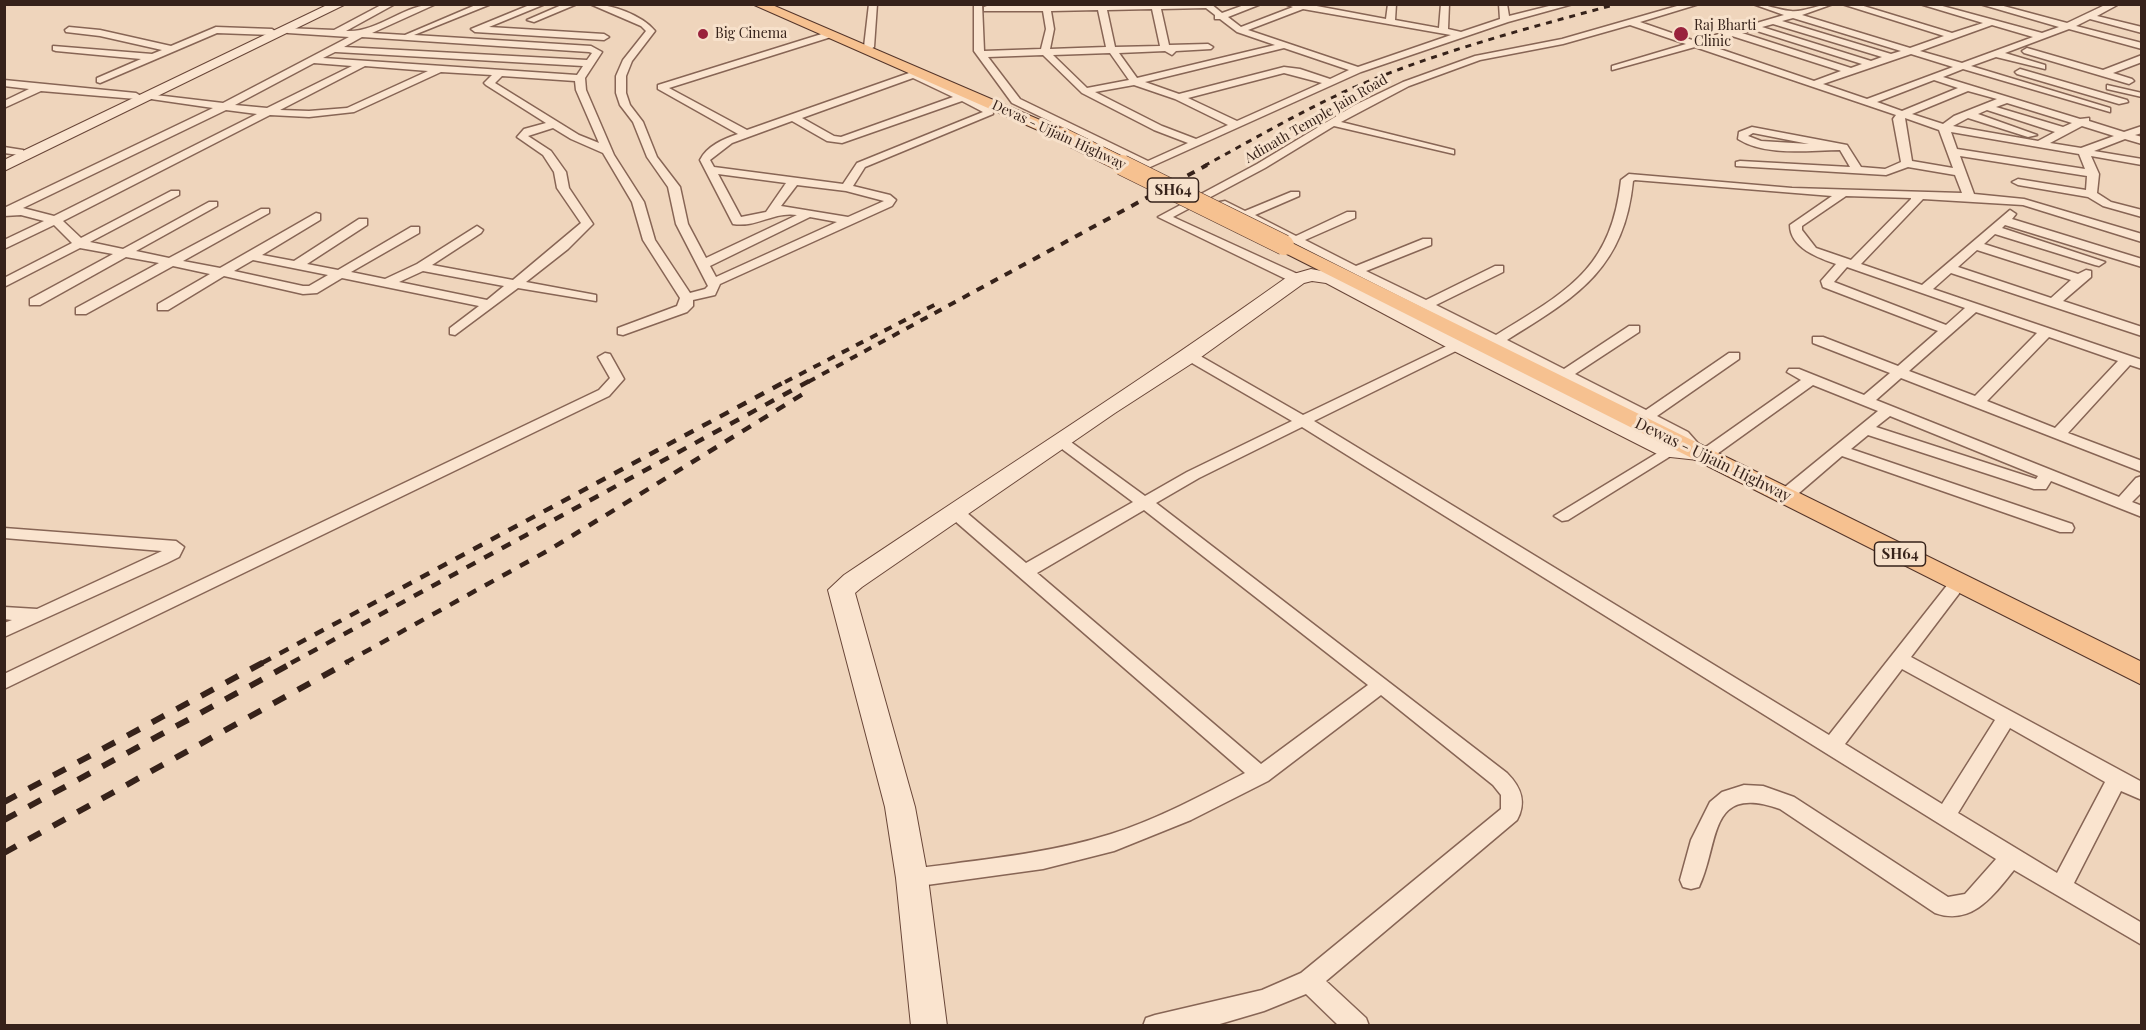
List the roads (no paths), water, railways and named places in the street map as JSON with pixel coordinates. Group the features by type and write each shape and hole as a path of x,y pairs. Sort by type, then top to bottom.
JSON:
{"main road":[{"name":"Devas - Ujjain Highway","path":"758,4 896,62"},
{"name":"Devas - Ujjain Highway","path":"769,4 869,47 919,74 1053,131 1291,242"},
{"name":"Dewas - Ujjain Highway","path":"1291,242 1658,434 1786,495 2142,675"}],"street":[{"path":"4,166 329,4"},
{"path":"4,159 12,151 143,96 340,4"},
{"path":"335,33 391,4"},
{"path":"10,209 227,105 361,34 432,4"},
{"path":"402,37 486,4"},
{"path":"448,40 542,4"},
{"path":"526,22 573,4"},
{"path":"869,47 873,4"},
{"path":"1218,17 1257,4"},
{"path":"1289,4 1462,34"},
{"path":"1337,4 1348,10 1347,15"},
{"path":"1390,22 1392,4"},
{"path":"1443,31 1445,4"},
{"path":"1503,4 1505,20"},
{"path":"1558,4 1568,5"},
{"name":"Adinath Temple Jain Road","path":"1297,279 1164,217 1206,196 1406,84 1451,66 1695,4"},
{"path":"1757,4 2106,110"},
{"path":"1615,68 1829,4"},
{"path":"1846,4 1952,36"},
{"path":"1879,4 1967,30"},
{"path":"1924,4 2041,36"},
{"path":"1984,4 2142,46"},
{"path":"2012,12 2033,4"},
{"path":"1867,102 1976,59 2067,27 2115,4"},
{"path":"594,5 644,24 651,31 628,60 621,76 621,93 625,105 638,122 652,157 674,187 682,224 700,265 712,283 713,289 710,292 687,298"},
{"path":"1155,5 1165,47 1192,66"},
{"path":"1358,70 1240,30 1218,17 1205,5 984,6 979,51 1011,94 1024,106 1140,162 1156,163 1358,70 1505,20 1568,5"},
{"path":"1101,6 1111,48 1135,82 1179,97 1237,125"},
{"path":"1045,52 1050,29 1047,7"},
{"path":"1240,30 1302,7"},
{"path":"1822,24 1865,10"},
{"path":"2091,17 2142,30"},
{"path":"1848,32 1893,18"},
{"path":"1773,21 1890,57"},
{"path":"1630,22 1944,128 1999,138 2042,142 2142,162"},
{"path":"1814,84 1991,23"},
{"path":"1754,27 1870,64"},
{"path":"69,30 117,37 172,49"},
{"path":"100,81 216,30 272,32"},
{"path":"288,30 591,49 597,52 580,78 581,90 608,151 638,201 649,240 687,298 686,306 682,309 623,331"},
{"path":"475,30 604,37"},
{"path":"1733,33 1850,71"},
{"path":"746,134 661,87 828,35"},
{"path":"1161,36 1238,56"},
{"path":"49,38 103,41 117,37"},
{"path":"1085,91 1135,82 1192,66 1285,45"},
{"path":"983,54 1111,48 1208,47"},
{"path":"2011,47 2103,74 2140,91"},
{"path":"56,48 153,57"},
{"path":"334,48 590,63"},
{"path":"1045,52 1085,91 1158,129 1197,143"},
{"path":"1752,63 1790,52"},
{"path":"1994,53 2140,91"},
{"path":"2103,74 2142,58"},
{"path":"1976,59 2123,102"},
{"path":"312,60 580,78"},
{"path":"1786,74 1820,62"},
{"path":"4,245 362,64"},
{"path":"4,83 272,111 344,113 440,69"},
{"path":"1179,97 1284,70 1297,71 1330,82"},
{"path":"499,73 489,83 575,137 608,151"},
{"path":"846,188 861,165 988,114 988,109 919,74 728,141 708,154 705,160 737,221 751,221 785,209 849,221"},
{"path":"1931,76 2142,141"},
{"path":"1907,164 1898,119 1903,114 1968,87"},
{"path":"4,105 40,88"},
{"path":"1968,114 2042,142 2123,102 2140,91"},
{"path":"794,118 831,139 842,140 962,97"},
{"path":"1944,128 1968,114 2007,99"},
{"path":"1987,107 2064,131"},
{"path":"1333,123 1450,152"},
{"path":"455,331 570,241 587,224 563,188 560,172 547,153 522,137 528,131 554,124"},
{"path":"1944,128 1969,197"},
{"path":"2083,151 2142,129"},
{"path":"1999,138 2011,160 2025,202"},
{"path":"1744,186 1738,149 1740,142 1746,141 1764,145 1843,147 1858,171"},
{"path":"2083,151 2093,174 2091,194"},
{"path":"1953,152 2093,174"},
{"path":"1740,164 1886,172 1907,164 1960,172"},
{"path":"712,170 846,188 890,200 888,204 712,283"},
{"path":"92,171 135,180"},
{"path":"1496,341 1570,293 1605,258 1627,204 1627,180 1633,176 1842,194 1969,197 2025,202 2142,238"},
{"path":"770,214 794,181"},
{"path":"2018,182 2091,194 2107,204 2142,214"},
{"path":"4,283 175,194"},
{"path":"1245,215 1295,194"},
{"path":"1842,194 1796,225 1796,230 1812,251 2142,365"},
{"path":"1206,196 1245,215 1291,242 1357,270 1564,375 1658,434"},
{"path":"1916,196 1917,200 1827,281 1828,284 1947,330"},
{"path":"1924,290 2025,202"},
{"path":"35,302 213,204"},
{"path":"10,209 55,220 80,244 303,290 318,287 415,230"},
{"path":"81,311 265,211"},
{"path":"700,265 810,213"},
{"path":"1291,242 1352,215"},
{"path":"163,307 316,217"},
{"path":"2003,220 2142,263"},
{"path":"298,264 363,222"},
{"path":"1993,229 2099,262"},
{"path":"387,283 421,267 477,230"},
{"path":"1357,270 1427,242"},
{"path":"1975,245 2081,279"},
{"path":"2054,303 2109,253"},
{"path":"251,256 489,304"},
{"path":"421,267 591,298"},
{"path":"1948,268 2140,328"},
{"path":"1426,306 1499,269"},
{"path":"930,1026 912,878 900,807 841,590 1059,440 1190,356 1297,279 1311,274 1331,278 1457,345 1658,434"},
{"path":"1866,401 1974,307"},
{"path":"1564,375 1634,329"},
{"path":"1977,403 2046,332"},
{"path":"1818,340 2142,466"},
{"path":"1026,571 1230,456 1305,422 1457,345"},
{"path":"1190,356 1305,422 1833,745 2011,857 2142,935"},
{"path":"1562,516 1658,434 1734,356"},
{"path":"4,682 604,393 617,379 605,357"},
{"path":"2058,434 2127,360"},
{"path":"1794,372 2142,512"},
{"path":"1701,454 1812,379"},
{"path":"1786,495 1842,451 1888,410"},
{"path":"1866,429 2040,486 2048,474"},
{"path":"1059,440 1146,503 1500,779 1511,791 1514,806 1510,814 1309,981 1264,1000 1210,1015 1155,1026"},
{"path":"1842,451 2066,528"},
{"path":"2122,504 2142,481"},
{"path":"954,511 1261,775"},
{"path":"4,533 176,547 173,553 161,559 4,631"},
{"path":"1833,745 1958,583"},
{"path":"4,613 38,615"},
{"path":"1900,659 2142,792"},
{"path":"912,878 1043,860 1114,842 1184,814 1261,775 1381,685"},
{"path":"1945,816 2006,718"},
{"path":"2061,887 2117,779"},
{"path":"1690,880 1713,811 1725,799 1741,792 1768,794 1787,803 1942,906 1954,909 1969,906 2011,857"},
{"path":"1309,981 1357,1026"}],"railway":[{"path":"1204,166 1316,105 1387,74 1484,41 1617,4"},
{"path":"808,382 1207,165"},
{"path":"785,382 940,302"},
{"path":"262,663 788,380"},
{"path":"291,663 811,380"},
{"path":"345,663 549,550 803,394"},
{"path":"4,802 264,662"},
{"path":"4,820 294,662"},
{"path":"4,853 348,662"}],"place":[{"name":"Big Cinema","path":"703,34"},
{"name":"Raj Bharti Clinic","path":"1681,34"}]}
